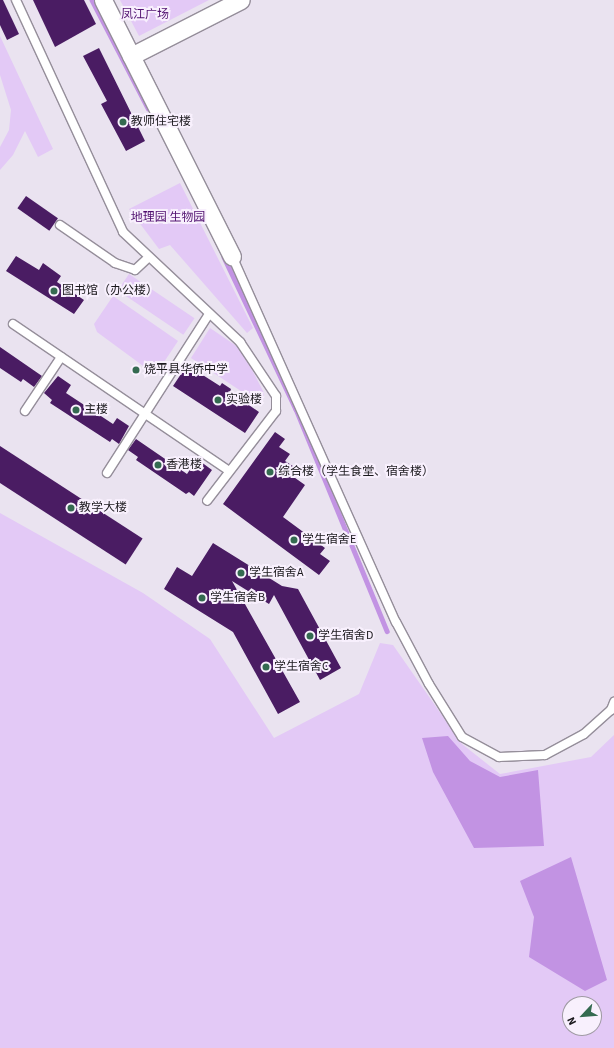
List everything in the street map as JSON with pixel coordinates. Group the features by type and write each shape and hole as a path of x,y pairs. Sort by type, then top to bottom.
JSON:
{"street":[{"path":"103,0 232,256"},
{"path":"131,56 241,0"}],"lane":[{"path":"16,0 123,232 240,342 276,396 276,411 207,501"},
{"path":"60,225 115,263 135,270 149,257"},
{"path":"232,256 396,622 429,684 462,737 499,757 545,755 584,734 611,710 614,702"},
{"path":"108,473 209,314"},
{"path":"13,324 229,471"},
{"path":"25,411 61,356"}],"green space":[{"name":"凤江广场","path":"120,0 209,0 139,36"},
{"path":"0,36 53,149 38,157 25,131 13,155 0,170 0,147 9,130 11,110 0,75"},
{"name":"地理园 生物园","path":"180,183 253,328 247,333 170,245 159,249 129,209"},
{"path":"129,274 194,318 183,335 118,291"},
{"path":"113,296 178,341 160,368 150,371 97,332 94,324"},
{"path":"210,328 235,345 245,356 264,393 262,405 191,358"},
{"path":"0,513 143,593 210,639 274,738 359,694 380,643 393,645 462,744 500,774 591,757 614,735 614,1048 0,1048"}],"shaded area":[{"path":"448,736 470,761 500,777 538,770 544,846 474,848 433,772 422,738"},
{"path":"571,857 607,980 585,991 529,957 534,917 520,881"}],"building":[{"path":"0,0 3,0 19,34 7,40 0,25"},
{"path":"33,0 84,0 96,24 55,47"},
{"path":"99,48 145,141 126,151 101,104 107,101 83,56"},
{"path":"26,196 58,218 49,231 17,208"},
{"name":"图书馆（办公楼）","path":"16,256 39,270 43,263 61,276 57,282 84,300 74,314 6,271"},
{"path":"0,347 42,376 34,387 23,379 21,382 0,368"},
{"name":"实验楼","path":"187,365 220,386 222,383 231,389 230,392 259,412 245,433 173,386"},
{"name":"主楼","path":"58,376 71,385 66,393 113,424 117,418 129,426 119,444 112,439 110,442 50,403 52,400 44,393"},
{"path":"275,432 285,439 279,447 290,454 285,461 296,468 291,475 305,485 283,517 325,548 320,554 330,561 319,575 223,504"},
{"name":"香港楼","path":"136,439 187,474 197,459 212,470 194,496 189,492 186,494 136,460 138,457 128,450"},
{"name":"教学大楼","path":"0,446 143,539 126,565 0,483"},
{"path":"213,543 282,586 298,589 341,668 320,680 274,595 269,604 232,581 300,702 278,714 233,632 164,589 177,567 192,576"}],"waterway":[{"path":"92,0 148,108"},
{"path":"224,257 296,409 387,631"}],"place":[{"name":"教师住宅楼","path":"123,122"},
{"name":"图书馆（办公楼）","path":"54,291"},
{"name":"饶平县华侨中学","path":"136,370"},
{"name":"实验楼","path":"218,400"},
{"name":"主楼","path":"76,410"},
{"name":"香港楼","path":"158,465"},
{"name":"综合楼（学生食堂、宿舍楼）","path":"270,472"},
{"name":"教学大楼","path":"71,508"},
{"name":"学生宿舍E","path":"294,540"},
{"name":"学生宿舍A","path":"241,573"},
{"name":"学生宿舍B","path":"202,598"},
{"name":"学生宿舍D","path":"310,636"},
{"name":"学生宿舍C","path":"266,667"}]}
